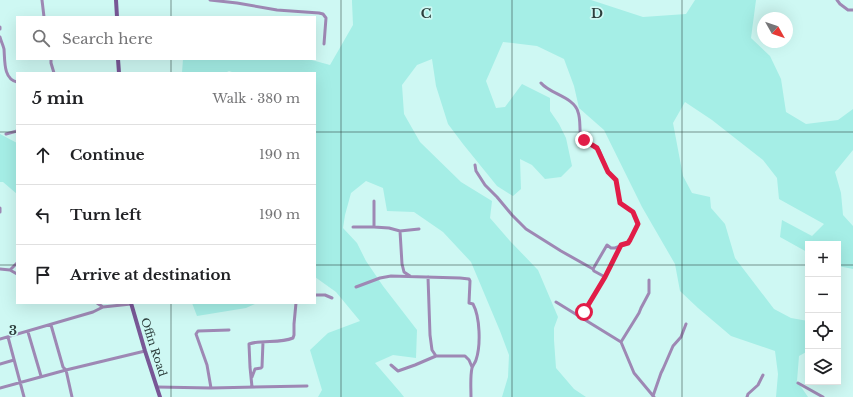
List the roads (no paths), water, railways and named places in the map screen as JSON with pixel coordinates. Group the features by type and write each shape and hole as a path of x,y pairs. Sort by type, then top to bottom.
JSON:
{"street":[{"path":"42,0 44,16"},
{"path":"116,0 117,16"},
{"path":"210,0 238,1 277,10 323,14 326,18 324,44"},
{"path":"837,0 848,10 853,10"},
{"path":"0,37 4,48 6,72 13,81 16,82"},
{"path":"51,60 54,72"},
{"path":"118,60 119,72"},
{"path":"541,84 576,106 579,115 581,138 599,150 608,172 616,180 620,203 633,212 638,224 628,243 615,248 607,246 593,269"},
{"path":"6,134 16,131"},
{"path":"475,165 476,171 485,185 526,229 605,277"},
{"path":"374,200 374,227"},
{"path":"353,227 389,228 400,231 418,229"},
{"path":"400,231 402,264 404,272 410,276"},
{"path":"582,317 621,245"},
{"path":"10,270 16,264"},
{"path":"0,269 10,270 16,273"},
{"path":"356,287 380,278 391,276 469,279 469,303 473,304 476,310 479,331 477,358 472,367"},
{"path":"428,277 430,335 432,350 436,356"},
{"path":"621,342 639,313 649,293 649,280"},
{"path":"316,295 325,295 332,298"},
{"path":"556,302 621,342 634,373 654,396"},
{"path":"98,304 103,307"},
{"path":"0,339 93,312 103,307 131,304"},
{"name":"Offin Road","path":"131,304 144,351 160,397"},
{"path":"252,387 249,344 292,338 294,335 296,304"},
{"path":"654,396 661,373 673,346 681,337 686,324"},
{"path":"51,325 63,367 66,370 72,397"},
{"path":"211,388 207,365 196,334 198,332 229,330"},
{"path":"28,332 41,376"},
{"path":"8,337 24,397"},
{"path":"252,377 255,369 262,367 263,342"},
{"path":"0,388 41,376 144,351"},
{"path":"391,366 398,371 436,356 465,356 469,360 472,367 471,397"},
{"path":"0,364 14,360"},
{"path":"747,397 748,394 758,385 763,375"},
{"path":"798,383 823,397"},
{"path":"157,387 211,388 307,386"}]}
